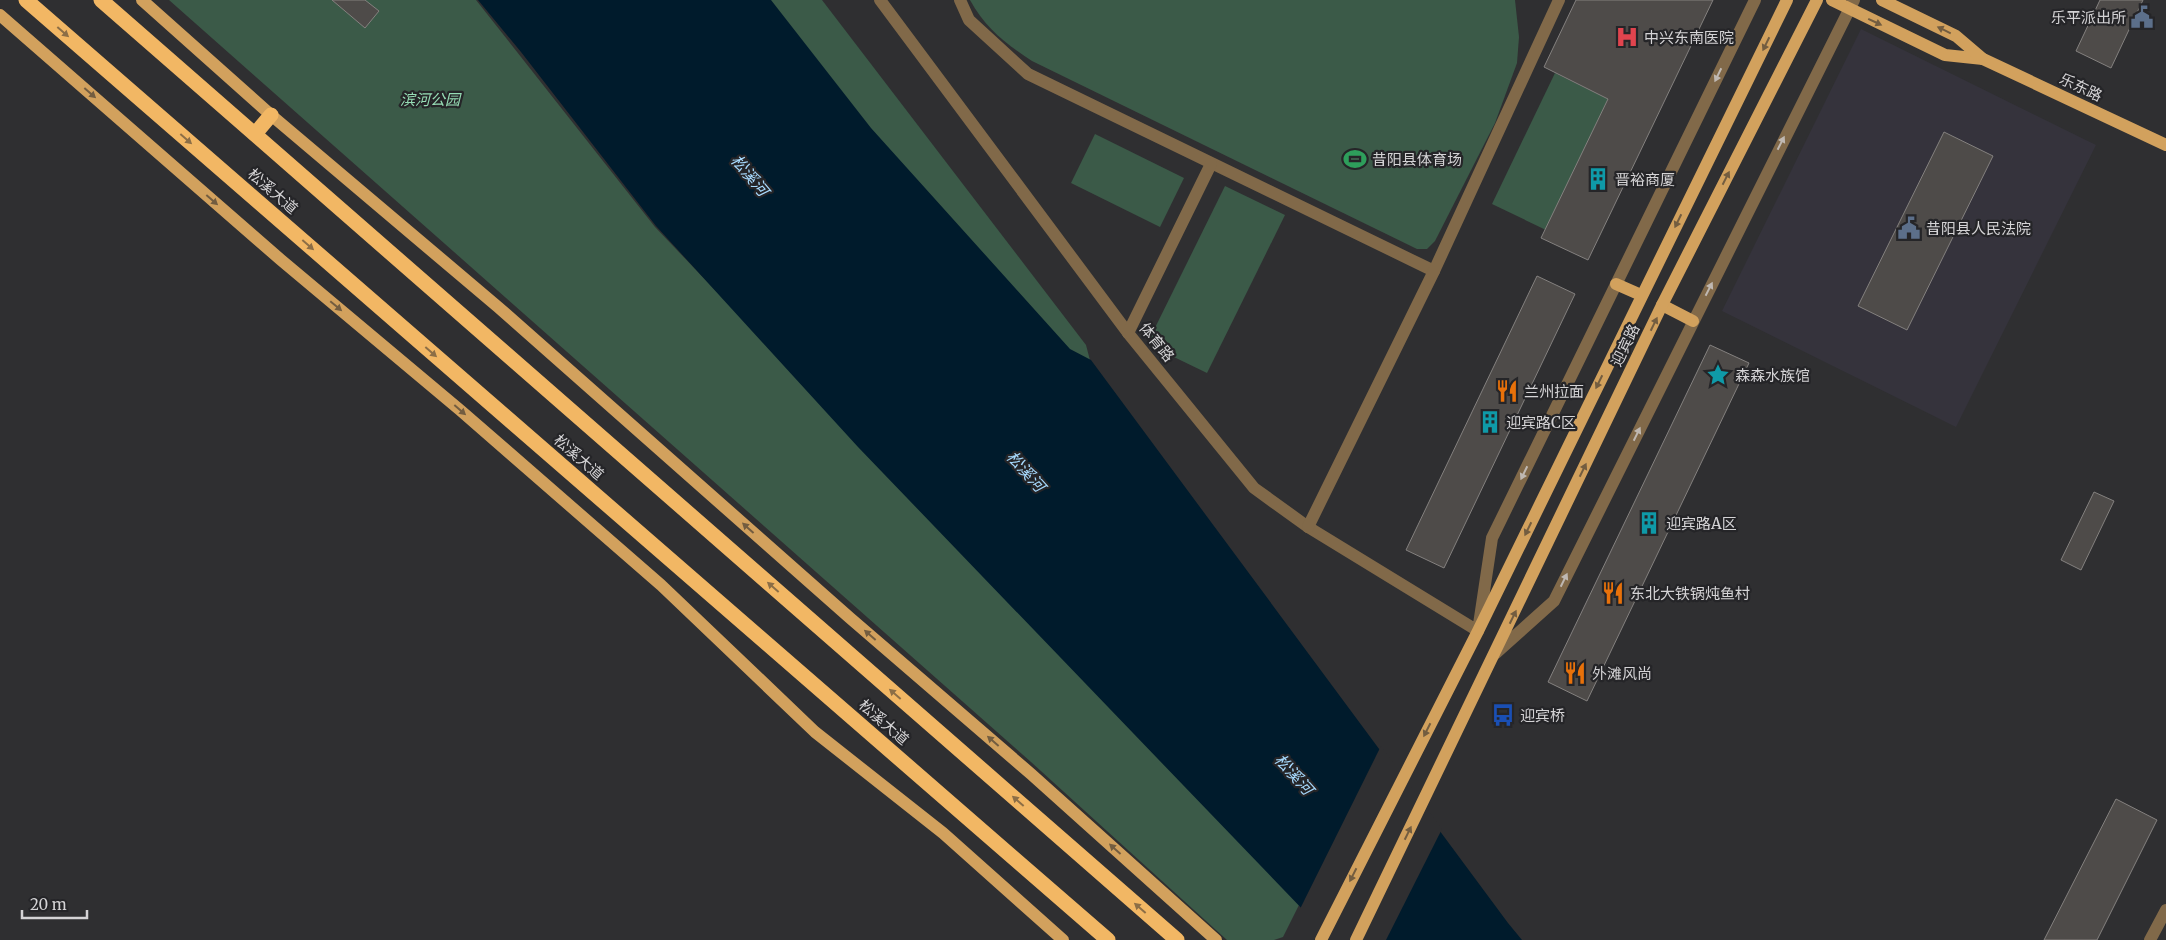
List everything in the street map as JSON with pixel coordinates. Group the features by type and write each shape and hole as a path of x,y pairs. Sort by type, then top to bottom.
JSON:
{"highway":[{"name":"松溪大道","path":"26,0 1108,940"},
{"name":"松溪大道","path":"101,0 1177,940"},
{"path":"255,134 271,115"}],"main road":[{"path":"142,0 271,115 498,307 850,618 1031,774 1216,940"},
{"name":"迎宾路","path":"1321,940 1478,630 1787,0"},
{"name":"迎宾路","path":"1356,940 1662,306 1816,0"},
{"name":"乐东路","path":"1832,0 1851,5 1946,55 1983,58"},
{"name":"乐东路","path":"1882,0 1956,36 1983,58 2166,145"},
{"path":"0,15 281,260 460,410 661,584 815,732 943,833 1063,940"},
{"path":"1616,284 1641,295"},
{"path":"1662,306 1693,320"}],"street":[{"name":"体育路","path":"880,0 1128,333 1254,488 1308,527 1478,630"},
{"path":"960,0 969,20 1028,74 1434,271"},
{"path":"1308,527 1434,271 1559,0"},
{"path":"1478,630 1492,538 1755,0"},
{"path":"1496,652 1554,601 1851,5"},
{"path":"1128,333 1211,164"},
{"path":"2150,940 2166,910"}],"shaded area":[{"name":"昔阳县人民法院","path":"1861,29 2096,145 1956,427 1722,311"}],"green space":[{"name":"滨河公园","path":"169,0 476,0 655,227 1300,903 1283,937 1274,940 1227,940 1031,762"},
{"path":"753,0 822,0 1086,345 1092,368 1065,353"},
{"name":"昔阳县体育场","path":"970,0 1515,0 1519,37 1517,63 1495,123 1435,241 1427,249 1417,249 1032,61 997,35"},
{"path":"1555,73 1608,99 1546,230 1492,204"},
{"path":"1095,134 1184,178 1160,227 1071,183"},
{"path":"1225,186 1285,215 1207,373 1147,344"}],"water":[{"name":"松溪河","path":"478,0 771,0 871,128 1070,349 1091,360 1522,940 1332,940 858,447 656,226 521,52"}],"pier":[{"name":"迎宾桥","path":"1381,746 1442,829 1386,940 1329,940 1299,911"}],"building":[{"path":"332,0 365,0 379,11 365,28"},
{"name":"中兴东南医院","path":"1576,0 1713,0 1588,260 1541,238 1608,99 1544,67"},
{"path":"2100,0 2143,0 2111,68 2076,51"},
{"path":"1944,132 1993,156 1907,330 1858,306"},
{"name":"迎宾路C区","path":"1537,276 1575,294 1444,568 1406,550"},
{"name":"迎宾路A区","path":"1710,345 1749,363 1587,701 1548,682"},
{"path":"2094,492 2114,501 2081,570 2061,560"},
{"path":"2116,799 2157,820 2097,940 2044,940"}],"place":[{"name":"乐平派出所","path":"2142,17"},
{"name":"中兴东南医院","path":"1627,37"},
{"name":"昔阳县体育场","path":"1355,159"},
{"name":"晋裕商厦","path":"1598,179"},
{"name":"昔阳县人民法院","path":"1909,228"},
{"name":"森森水族馆","path":"1718,375"},
{"name":"兰州拉面","path":"1507,391"},
{"name":"迎宾路C区","path":"1490,422"},
{"name":"迎宾路A区","path":"1649,523"},
{"name":"东北大铁锅炖鱼村","path":"1613,593"},
{"name":"外滩风尚","path":"1575,673"},
{"name":"迎宾桥","path":"1503,715"}]}
